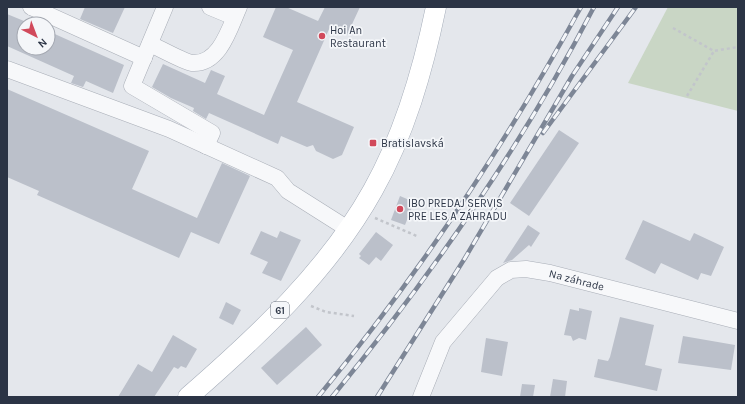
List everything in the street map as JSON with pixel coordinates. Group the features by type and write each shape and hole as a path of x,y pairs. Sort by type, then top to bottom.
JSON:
{"main road":[{"name":"61","path":"188,397 264,327 320,266 360,212 389,159 410,106 419,78 436,7"}],"street":[{"path":"31,7 147,51 192,63 209,60 219,49 236,12 210,7"},
{"path":"165,7 132,86 212,133 206,146"},
{"path":"7,70 169,129 277,178 288,191 348,229"},
{"name":"Na záhrade","path":"421,397 443,342 497,278 511,270 526,268 550,273 738,321"}],"path":[{"path":"672,28 714,52 738,47"},
{"path":"687,96 714,52"},
{"path":"360,212 419,237"},
{"path":"311,306 326,312 354,316"}],"green space":[{"path":"668,7 738,7 738,111 628,83"}],"building":[{"path":"85,7 125,7 113,33 80,19"},
{"path":"276,7 286,7 318,21 325,7 360,7 347,35 330,27 297,102 354,127 342,155 333,159 316,151 313,145 307,147 281,136 278,144 209,113 206,119 193,111 194,108 171,98 152,87 163,64 205,83 211,70 225,76 217,94 264,115 293,50 263,37"},
{"path":"7,14 16,18 16,50 7,46"},
{"path":"56,35 124,65 113,93 86,81 83,87 71,83 74,76 29,56 56,56"},
{"path":"7,89 149,151 132,189 197,218 222,163 250,176 219,244 191,232 179,258 37,195 39,191 7,177"},
{"path":"559,130 579,143 529,216 510,203"},
{"path":"400,196 414,202 405,225 391,220"},
{"path":"643,220 690,241 694,233 724,247 711,276 701,273 698,280 661,263 655,274 625,259"},
{"path":"528,225 540,233 531,247 529,245 512,260 503,263"},
{"path":"261,231 277,238 280,231 301,240 281,281 262,273 268,262 250,254"},
{"path":"376,232 393,245 381,261 376,257 369,265 359,258 361,256 359,254"},
{"path":"226,302 241,310 233,325 219,318"},
{"path":"579,308 592,311 586,340 579,338 573,341 571,336 564,335 570,309 579,311"},
{"path":"620,317 654,325 645,365 662,369 657,391 594,377 598,359 608,361 610,357"},
{"path":"306,327 322,345 277,385 261,368"},
{"path":"173,335 197,349 186,368 181,366 178,369 174,367 154,397 118,397 138,364 152,372"},
{"path":"683,336 735,345 731,370 678,363"},
{"path":"486,338 508,342 502,376 481,372"},
{"path":"553,379 567,381 565,397 550,397"},
{"path":"522,384 535,385 533,397 520,397"}],"railway":[{"path":"318,397 391,304 425,257 491,159 522,109 581,7"},
{"path":"332,397 405,305 506,160 537,110 594,7"},
{"path":"377,397 465,258 572,76 618,7"},
{"path":"543,133 636,7"}],"place":[{"name":"Hoi An Restaurant","path":"322,36"},
{"name":"Bratislavská","path":"373,143"},
{"name":"IBO PREDAJ SERVIS PRE LES A ZÁHRADU","path":"400,209"}]}
